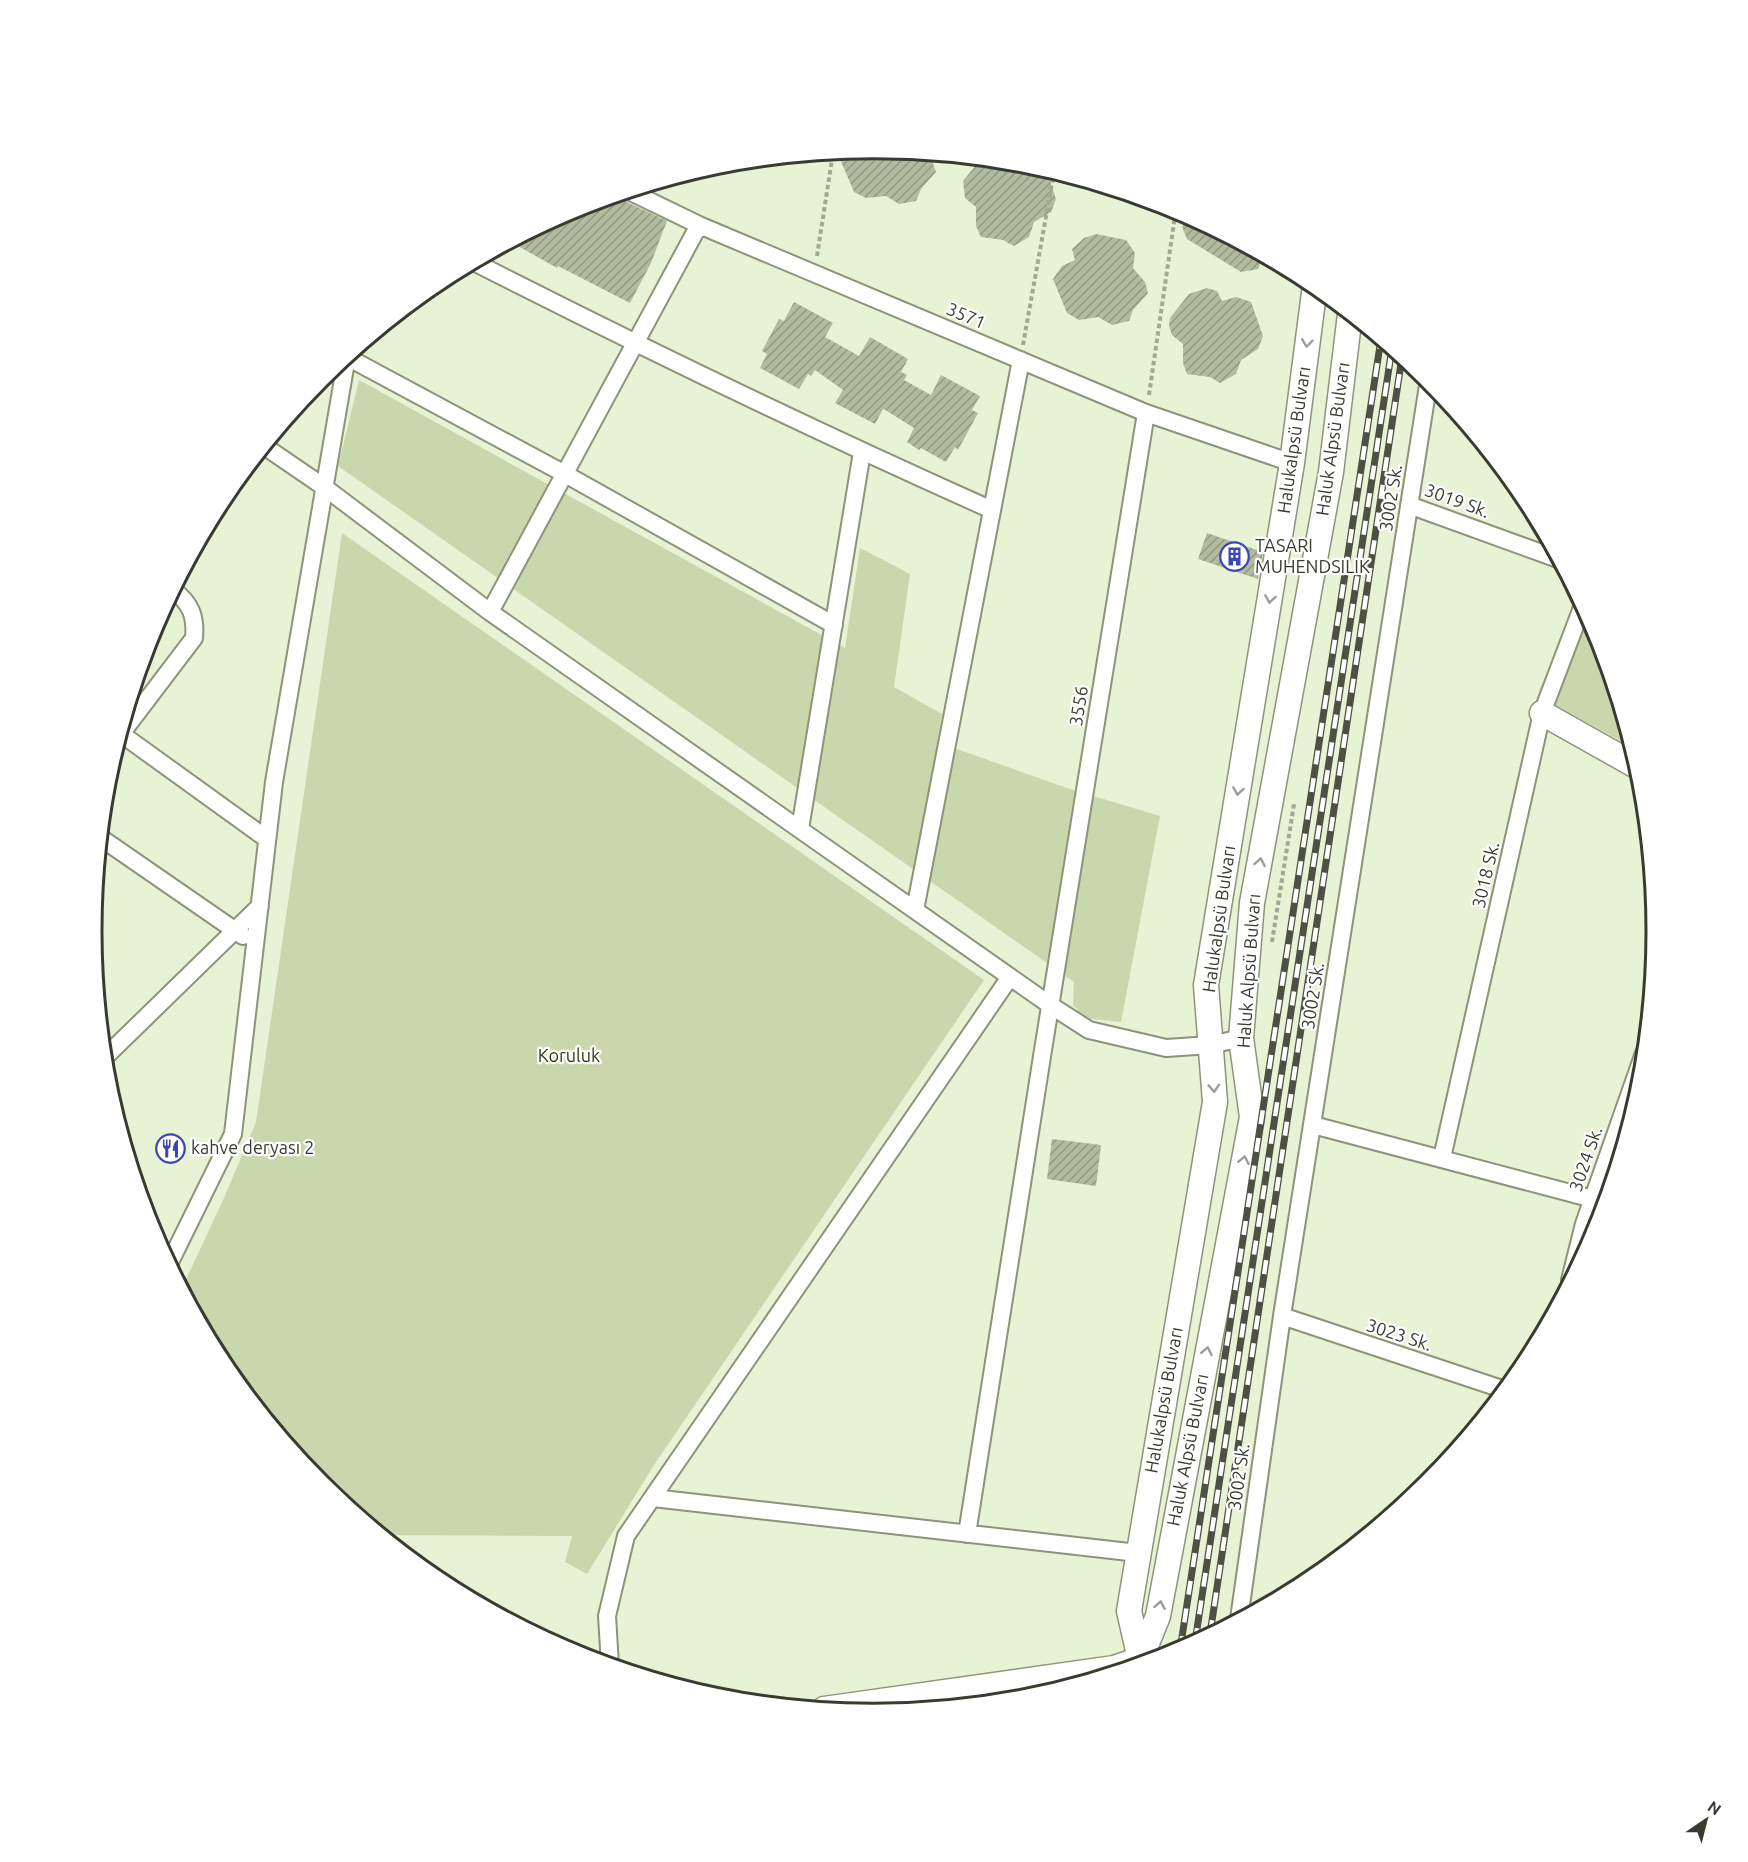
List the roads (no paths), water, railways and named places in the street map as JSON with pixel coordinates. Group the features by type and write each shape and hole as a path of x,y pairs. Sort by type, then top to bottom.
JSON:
{"main road":[{"name":"Halukalpsü Bulvarı","path":"1138,1656 1130,1611 1138,1553 1215,1102 1206,985 1292,463 1313,297"},
{"name":"Haluk Alpsü Bulvarı","path":"1142,1654 1158,1616 1252,1118 1241,1038 1252,903 1330,472 1349,323"},
{"path":"1542,713 1627,761"},
{"path":"868,1703 1094,1671"}],"street":[{"name":"3571","path":"638,196 699,225 1146,413 1292,463"},
{"path":"490,612 699,225"},
{"path":"482,266 635,344 862,452 992,510"},
{"path":"355,360 565,474 834,626"},
{"path":"915,910 1021,360"},
{"path":"174,1254 233,1134 274,782 345,370"},
{"name":"3002 Sk.","path":"1240,1610 1282,1316 1427,393"},
{"name":"3556","path":"967,1534 1146,413"},
{"path":"271,451 324,487 490,612 1050,1005 1089,1030 1166,1048 1211,1045 1241,1038"},
{"path":"800,829 862,452"},
{"name":"3019 Sk.","path":"1409,505 1548,556"},
{"path":"131,720 194,638 196,620 180,595"},
{"name":"3018 Sk.","path":"1442,1158 1542,713 1578,616"},
{"path":"126,738 267,839"},
{"path":"108,842 233,931 255,943"},
{"path":"112,1050 260,906"},
{"path":"609,1656 607,1616 626,1536 1010,977"},
{"name":"3024 Sk.","path":"1579,1243 1626,1105"},
{"path":"1313,1125 1593,1199"},
{"name":"3023 Sk.","path":"1282,1316 1496,1387"},
{"path":"653,1498 1138,1553"}],"railway":[{"path":"1182,1638 1380,348"},
{"path":"1197,1631 1390,358"},
{"path":"1211,1625 1400,367"}],"place":[{"name":"TASARI MUHENDSILIK","path":"1234,556"},
{"name":"kahve deryası 2","path":"170,1148"}],"park label":[{"name":"Koruluk","path":"569,1056"}]}
